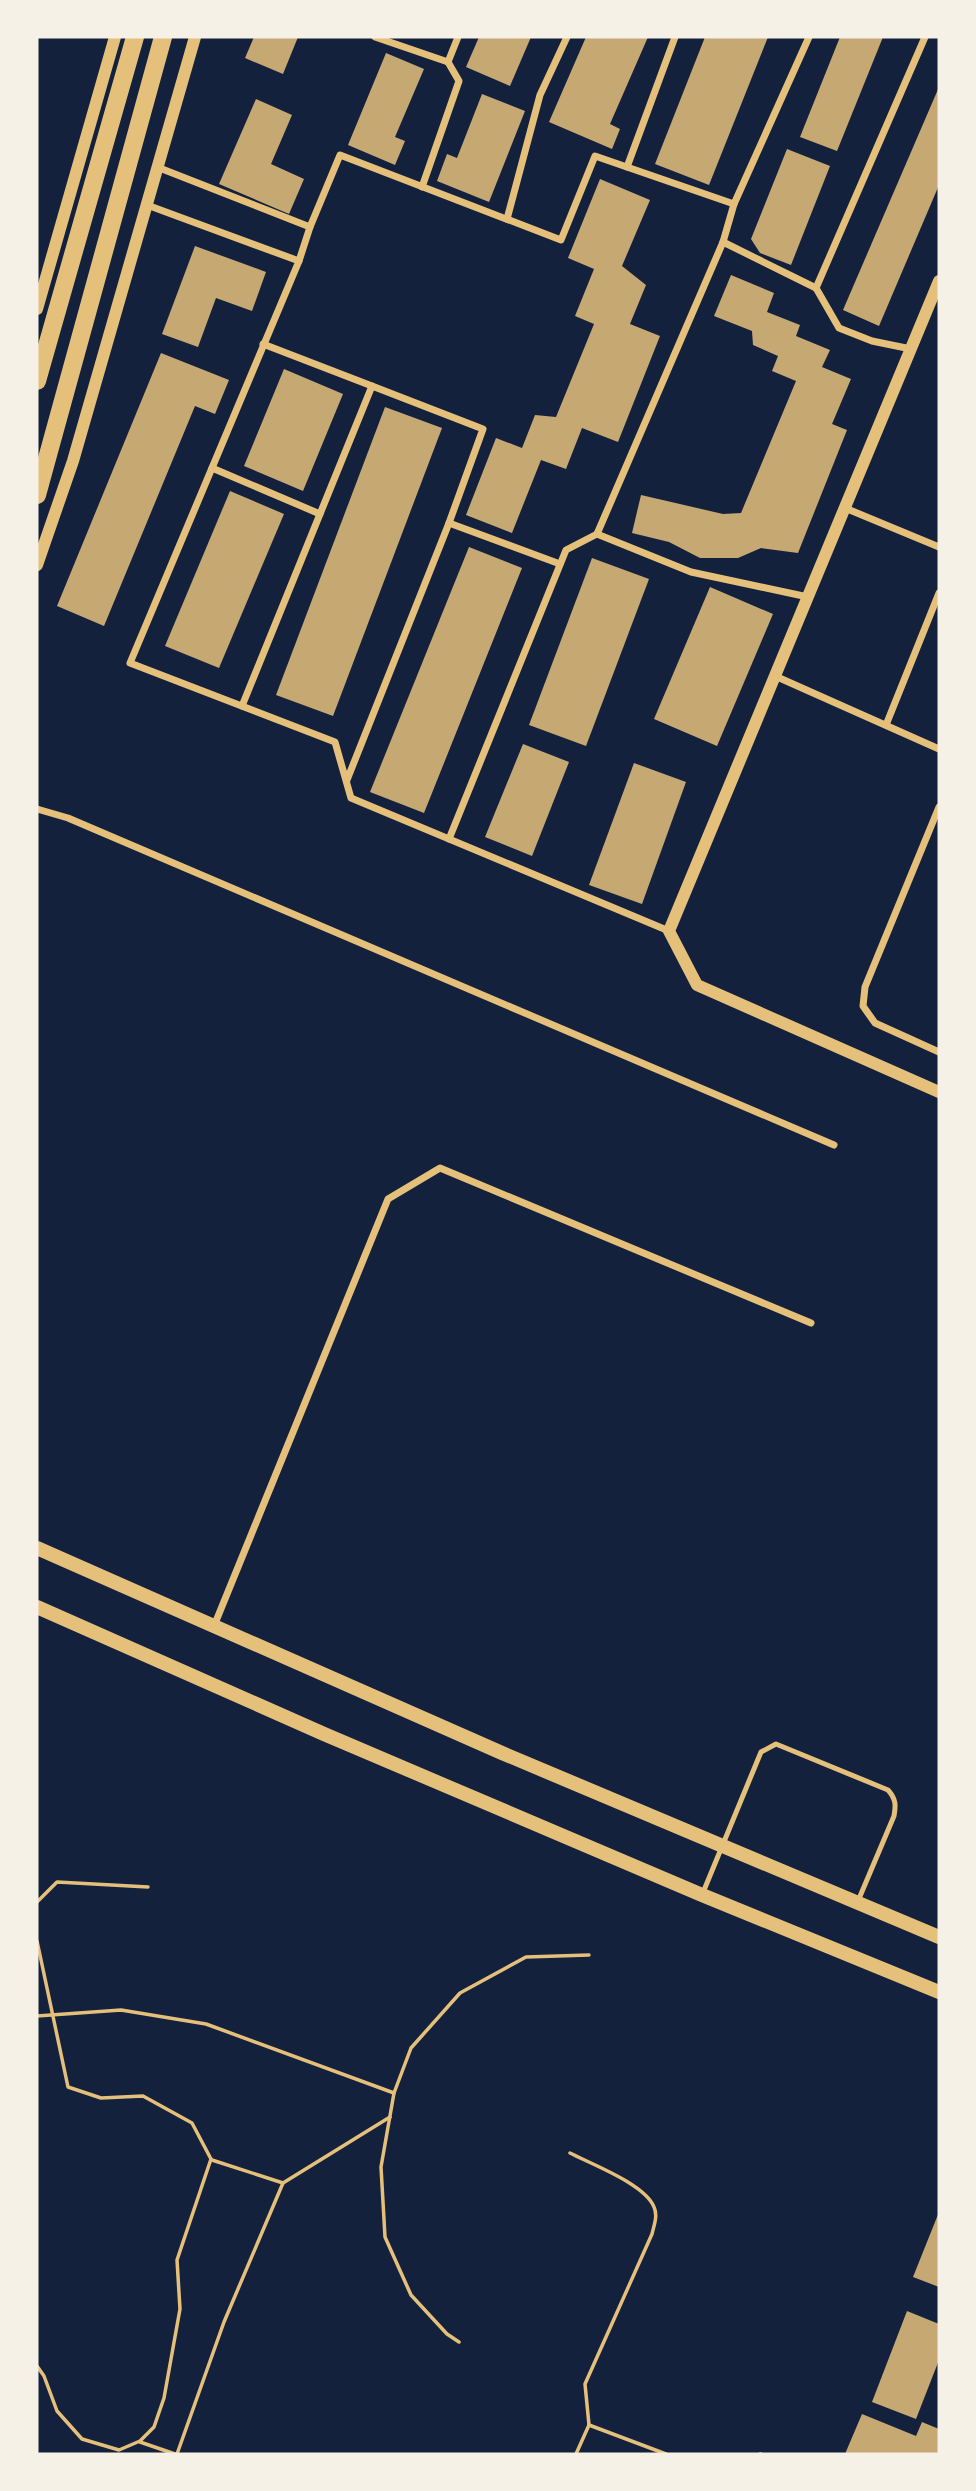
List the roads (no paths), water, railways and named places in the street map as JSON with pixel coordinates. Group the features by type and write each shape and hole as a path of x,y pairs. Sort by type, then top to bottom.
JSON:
{"main road":[{"path":"37,381 135,37"},
{"path":"37,495 163,37"},
{"path":"37,1548 502,1753 939,1937"},
{"path":"37,1607 324,1734 702,1895 939,1992"}],"street":[{"path":"37,309 115,37"},
{"path":"37,565 73,461 195,37"},
{"path":"375,37 448,62 459,81 422,187"},
{"path":"448,62 458,37"},
{"path":"507,219 540,95 567,37"},
{"path":"627,167 675,37"},
{"path":"449,839 566,550 597,534 723,242 734,204 809,37"},
{"path":"816,288 925,37"},
{"path":"734,204 595,156 561,240 340,155 299,261 130,663 335,742 351,798 669,931 697,985 939,1092"},
{"path":"157,167 310,227"},
{"path":"146,205 299,261"},
{"path":"723,242 816,288 839,328 872,341 911,349"},
{"path":"669,931 939,281"},
{"path":"264,344 483,429 449,523 346,781"},
{"path":"242,706 372,386"},
{"path":"212,468 320,514"},
{"path":"845,508 939,547"},
{"path":"449,523 560,564"},
{"path":"597,534 691,572 808,597"},
{"path":"886,725 939,593"},
{"path":"775,676 939,749"},
{"path":"939,807 865,987 863,1006 875,1023 939,1052"},
{"path":"37,809 68,818 834,1145"},
{"path":"214,1626 388,1199 440,1168 811,1323"}],"lane":[{"path":"702,1895 761,1752 776,1744 888,1790 893,1796 896,1804 894,1816 858,1902"}]}
